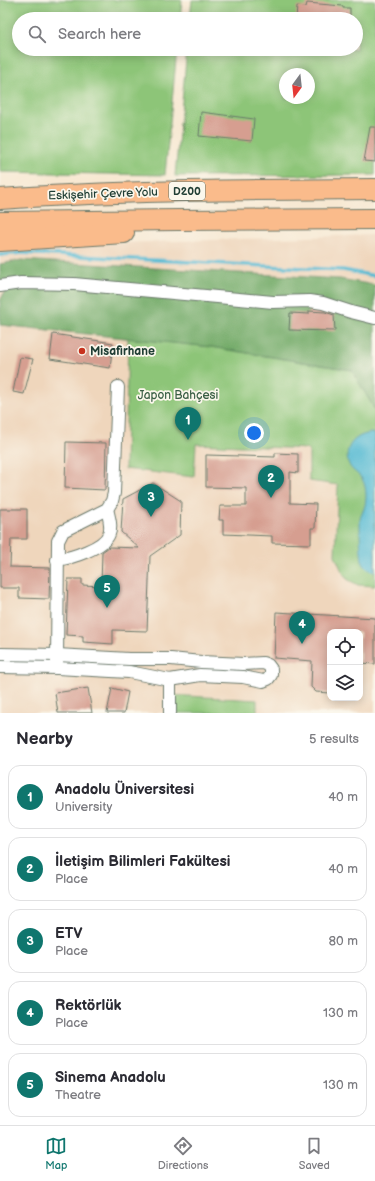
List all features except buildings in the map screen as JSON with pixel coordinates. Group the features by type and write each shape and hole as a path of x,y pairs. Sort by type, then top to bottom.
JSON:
{"highway":[{"path":"0,184 59,184 196,191"},
{"name":"Eskişehir Çevre Yolu","path":"0,198 196,191 375,189"},
{"path":"0,222 369,219"},
{"path":"0,241 369,219"}],"street":[{"path":"0,286 21,283 74,284 273,302 310,301 323,303 375,318"},
{"path":"56,668 58,541 63,531 107,509 112,501 114,493 118,387"},
{"path":"57,560 68,559 93,548 106,540 110,534 107,509"},
{"path":"0,654 162,659 243,664 263,663 268,665 271,669 271,675 268,679 263,681 242,677 200,675 171,679 129,672 0,667"},
{"path":"162,659 171,679 170,713"},
{"path":"171,679 182,660"}],"shaded area":[{"path":"375,235 375,713 0,713 0,248 20,246"}],"green space":[{"path":"0,0 182,0 181,12 12,12 12,56 176,56 165,175 0,172"},
{"path":"192,0 375,0 375,175 175,176 186,56 363,56 363,12 191,12"},
{"path":"21,260 340,279 375,285 375,410 352,370 211,347 0,325 0,301 11,279 0,282 0,264"},
{"name":"Japon Bahçesi","path":"128,338 211,347 352,370 375,410 375,586 358,585 347,579 341,569 335,555 338,485 309,481 309,449 196,444 194,477 125,469"},
{"path":"170,695 257,700 257,713 170,713"}],"water":[{"path":"371,433 375,434 375,572 365,566 361,555 360,520 366,502 365,485 361,477 351,468 347,456 349,447 354,441 360,436"}],"waterway":[{"path":"0,255 21,253 343,270 375,276"}],"place":[{"name":"Misafirhane","path":"82,351"},
{"name":"Anadolu Üniversitesi","path":"188,440"},
{"name":"İletişim Bilimleri Fakültesi","path":"271,498"},
{"name":"ETV","path":"151,517"},
{"name":"Sinema Anadolu","path":"107,608"},
{"name":"Rektörlük","path":"302,644"}]}
